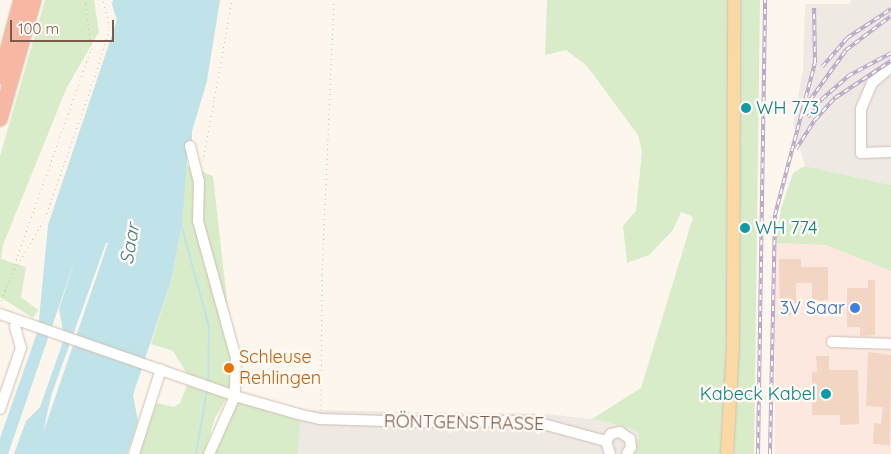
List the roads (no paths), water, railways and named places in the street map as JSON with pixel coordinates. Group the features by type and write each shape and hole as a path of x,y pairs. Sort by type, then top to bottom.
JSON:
{"highway":[{"path":"0,77 21,0"},
{"path":"0,119 34,0"}],"main road":[{"path":"727,454 733,364 734,0"}],"street":[{"path":"891,67 872,83 864,100 861,109 861,153 891,152"},
{"path":"190,146 199,181 198,221 236,358 235,396 209,454"},
{"name":"RÖNTGENSTRASSE","path":"0,314 214,387 235,396 320,418 532,421 606,440"},
{"path":"0,409 21,348 15,327 17,320"},
{"path":"832,342 891,344"},
{"path":"134,454 161,369"},
{"path":"610,454 606,440 615,432 624,433 631,443 627,454"}],"water":[{"name":"Saar","path":"113,0 220,0 207,81 192,131 192,145 188,146 182,225 171,281 133,395 138,421 127,454 14,454 26,421 40,407 66,333 63,331 59,309 77,254 8,454 0,454 0,438 38,330 48,225 117,20 112,5","holes":["106,243 108,243 43,433 51,396"]}],"waterway":[{"path":"181,224 209,327 208,383"},
{"path":"196,454 207,390"}],"railway":[{"path":"758,454 765,0"},
{"path":"770,454 775,215 815,63 814,8"},
{"path":"822,67 847,38 891,9"},
{"path":"810,100 846,50 891,16"},
{"path":"808,117 822,99 848,76 891,53"},
{"path":"796,149 815,120 835,98 891,61"}],"place":[{"name":"WH 773","path":"746,108"},
{"name":"WH 774","path":"745,228"},
{"name":"3V Saar","path":"855,308"},
{"name":"Schleuse Rehlingen","path":"229,368"},
{"name":"Kabeck Kabel","path":"826,394"}]}
